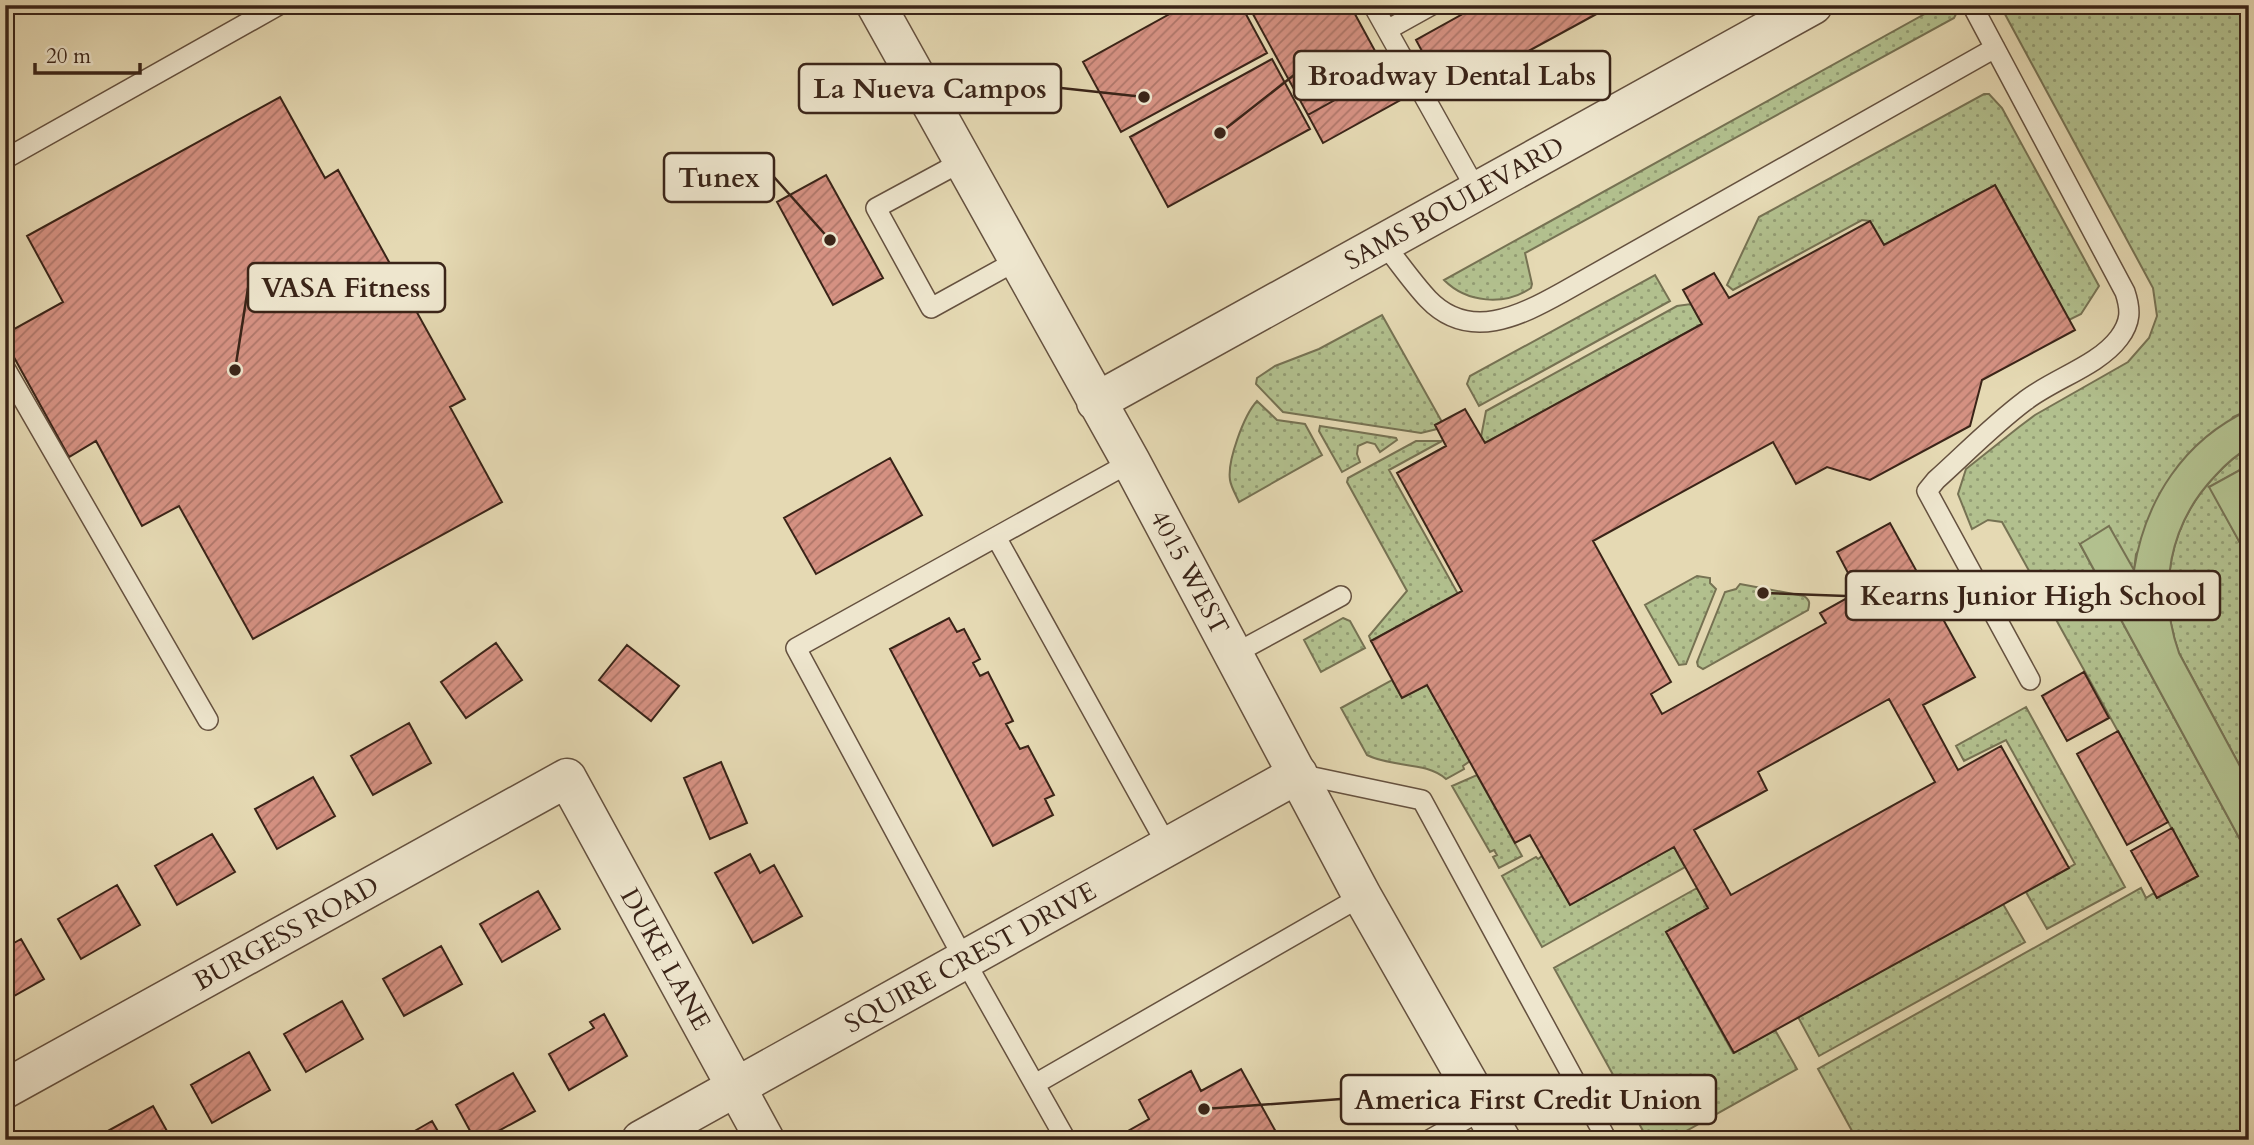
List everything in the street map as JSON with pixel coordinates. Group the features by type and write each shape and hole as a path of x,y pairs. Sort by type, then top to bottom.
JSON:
{"street":[{"name":"4015 WEST","path":"876,5 1131,462 1363,896 1493,1125"},
{"name":"SAMS BOULEVARD","path":"1096,402 1813,5"},
{"name":"SQUIRE CREST DRIVE","path":"640,1140 1298,774"},
{"name":"DUKE LANE","path":"567,778 765,1140"},
{"name":"BURGESS ROAD","path":"5,1089 567,778"}],"lane":[{"path":"5,159 279,5"},
{"path":"1373,5 1477,191"},
{"path":"1387,30 1432,5"},
{"path":"1972,5 2131,307 2121,336 2107,351 2025,401 1927,491 2030,680"},
{"path":"1383,243 1429,300 1445,312 1461,321 1507,320 1551,299 1995,48"},
{"path":"963,161 876,208 931,308 1018,260"},
{"path":"5,368 208,720"},
{"path":"1066,1140 965,961 796,648 1131,462"},
{"path":"996,537 1168,847"},
{"path":"1234,654 1340,596"},
{"path":"1298,774 1422,800 1608,1140"},
{"path":"1035,1084 1363,896"},
{"path":"1429,1140 1493,1125"}],"green space":[{"path":"1941,5 1955,5 1958,10 1954,18 1525,253 1531,288 1509,298 1486,299 1464,293 1444,280"},
{"path":"2000,5 2249,5 2249,410 2233,417 2136,554 2134,571 2080,544 2249,856 2249,1140 1857,1140 1818,1069 2141,888 2146,898 2154,893 2157,898 2198,876 2002,522 1988,520 1972,529 1958,494 1966,469 2019,427 2035,415 2128,362 2149,338 2157,316 2153,288"},
{"path":"1984,94 1989,94 2002,108 2099,286 2081,314 2069,320 1995,185 1884,245 1870,221 1862,220 1733,290 1727,285 1759,217"},
{"path":"1655,275 1670,301 1479,406 1467,384 1470,376"},
{"path":"1691,304 1702,324 1485,443 1481,437 1486,411 1677,306"},
{"path":"1382,315 1442,422 1435,425 1437,429 1421,433 1283,412 1256,384 1257,378 1275,366 1319,349"},
{"path":"1257,401 1277,420 1305,424 1322,455 1239,502 1230,480 1231,462 1242,427"},
{"path":"2249,410 2249,448 2219,472 2199,495 2178,537 2169,582 2169,606 2179,653 2249,783 2249,856 2080,544 2109,526 2134,570 2147,520 2171,475 2205,438"},
{"path":"1320,426 1397,440 1380,452 1375,444 1367,442 1358,446 1360,462 1342,472 1319,431"},
{"path":"1416,441 1442,441 1389,470 1458,594 1371,641 1369,636 1407,591 1347,482 1348,478"},
{"path":"2249,448 2249,465 2210,487 2240,543 2249,538 2249,783 2179,653 2172,630 2169,582 2172,559 2187,515 2199,495 2219,472"},
{"path":"2249,465 2249,538 2240,543 2209,487"},
{"path":"1697,576 1710,578 1710,583 1716,589 1686,664 1679,665 1645,605"},
{"path":"1740,584 1804,596 1809,602 1808,610 1703,669 1697,662 1725,592 1736,589"},
{"path":"1343,618 1350,621 1365,648 1321,672 1304,640"},
{"path":"1392,680 1402,698 1427,685 1470,761 1463,766 1464,769 1446,779 1429,769 1387,762 1367,755 1341,708"},
{"path":"2026,707 2125,887 2047,929 2026,892 2075,864 2006,740 1964,761 1956,746"},
{"path":"1477,775 1522,856 1499,868 1493,857 1497,855 1494,850 1490,852 1452,786"},
{"path":"1674,847 1685,867 1542,947 1502,876 1542,856 1570,905"},
{"path":"1697,888 1708,908 1666,932 1733,1053 1775,1030 1797,1069 1670,1140 1648,1140 1619,1087 1624,1084 1621,1080 1617,1082 1554,968"},
{"path":"2003,904 2025,942 1819,1056 1798,1017"}],"building":[{"path":"1186,5 1241,5 1267,53 1121,132 1083,62"},
{"path":"1248,5 1350,5 1386,71 1308,115"},
{"path":"1479,5 1613,5 1446,96 1416,40"},
{"path":"1272,59 1310,129 1168,207 1130,137"},
{"path":"1389,70 1404,98 1323,143 1308,115"},
{"path":"280,97 325,178 338,170 465,399 450,407 502,502 253,639 179,506 142,526 96,441 69,457 5,341 5,334 63,302 27,236"},
{"path":"826,175 883,278 833,305 777,202"},
{"path":"1995,185 2075,330 1982,380 1970,426 1870,480 1827,467 1796,484 1773,442 1593,541 1671,682 1651,694 1662,714 1826,623 1820,613 1858,592 1837,552 1890,523 1975,677 1923,705 1958,770 2001,746 2069,868 1734,1053 1666,932 1708,908 1674,847 1570,905 1530,835 1515,843 1427,685 1402,698 1371,641 1462,591 1397,473 1446,446 1435,425 1465,409 1485,443 1702,324 1683,290 1714,273 1729,298 1870,221 1884,245","holes":["1889,699 1935,782 1731,895 1694,830 1767,790 1758,772"]},
{"path":"890,458 922,515 816,574 784,518"},
{"path":"949,618 957,632 964,629 980,659 973,663 980,676 988,672 1013,721 1006,724 1020,749 1028,746 1054,795 1045,799 1053,815 993,846 890,649"},
{"path":"496,643 522,680 466,718 441,682"},
{"path":"627,645 679,686 651,721 599,680"},
{"path":"2084,672 2109,718 2067,741 2042,696"},
{"path":"409,723 431,763 373,795 351,756"},
{"path":"2118,731 2168,822 2127,845 2077,754"},
{"path":"721,762 747,823 710,839 684,778"},
{"path":"313,777 335,816 277,849 255,809"},
{"path":"2172,828 2198,876 2157,898 2131,851"},
{"path":"212,834 235,872 177,905 155,866"},
{"path":"750,854 760,873 774,865 802,916 753,943 715,873"},
{"path":"117,885 140,925 81,959 58,919"},
{"path":"538,891 560,929 502,962 480,924"},
{"path":"21,939 44,979 5,1001 5,948"},
{"path":"441,946 462,984 404,1016 383,979"},
{"path":"342,1001 363,1039 306,1072 284,1034"},
{"path":"604,1014 627,1056 569,1090 549,1054 594,1028 590,1022"},
{"path":"249,1052 270,1090 212,1123 191,1085"},
{"path":"1241,1069 1276,1132 1263,1140 1112,1140 1149,1119 1139,1100 1191,1071 1201,1091"},
{"path":"513,1073 535,1111 482,1140 475,1140 456,1105"},
{"path":"153,1106 172,1140 96,1140 95,1138"},
{"path":"432,1121 443,1140 399,1140"}],"place":[{"name":"La Nueva Campos","path":"1144,97"},
{"name":"Broadway Dental Labs","path":"1220,133"},
{"name":"Tunex","path":"830,240"},
{"name":"VASA Fitness","path":"235,370"},
{"name":"Kearns Junior High School","path":"1763,593"},
{"name":"America First Credit Union","path":"1204,1109"}]}
